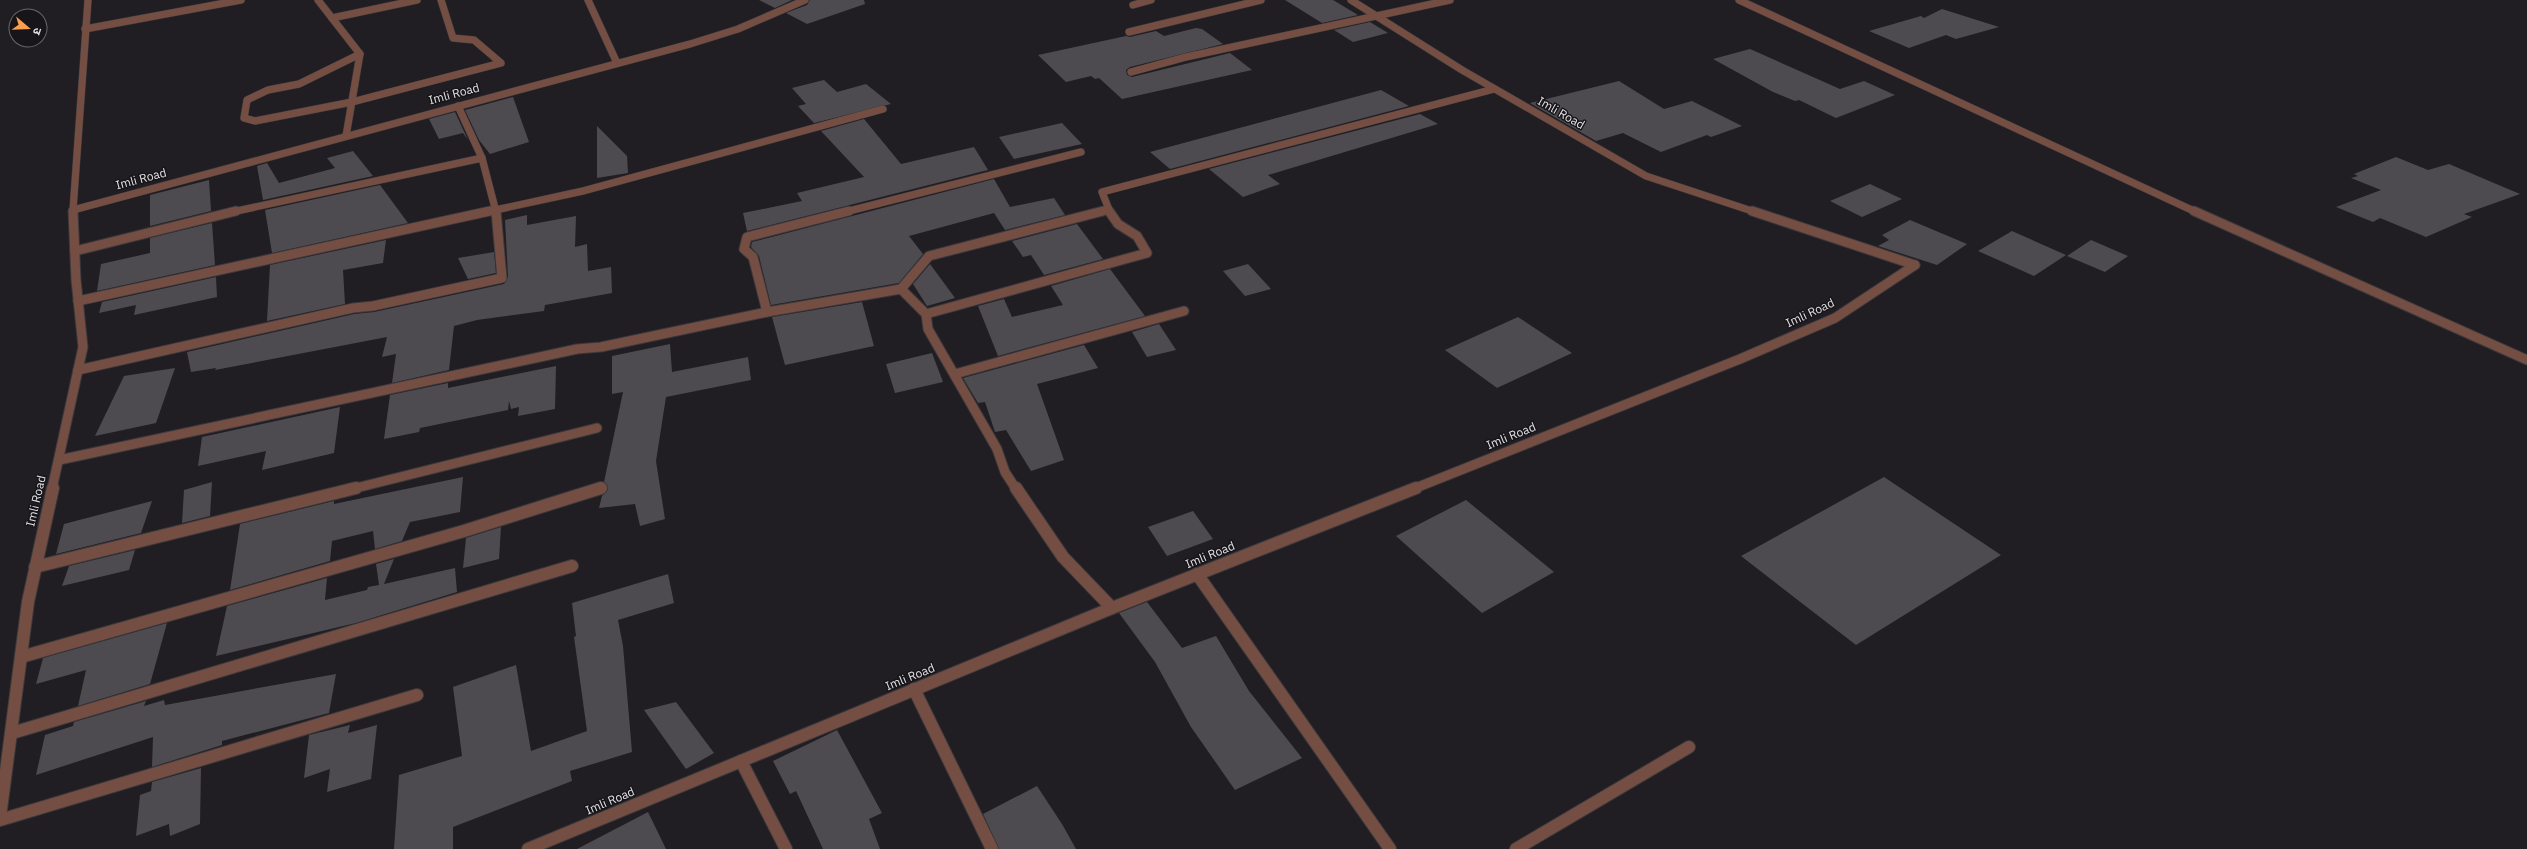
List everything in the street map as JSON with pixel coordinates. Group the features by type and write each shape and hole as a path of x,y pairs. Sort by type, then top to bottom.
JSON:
{"street":[{"path":"74,210 88,0"},
{"path":"85,29 241,0"},
{"path":"318,0 360,54 346,136"},
{"path":"332,18 417,0"},
{"path":"360,54 299,84 268,90 247,100 244,118 255,121 352,102 501,64 474,40 453,38 441,0"},
{"path":"588,0 617,63"},
{"name":"Imli Road","path":"0,818 21,657 35,567 83,347 78,301 74,210 738,29 805,0"},
{"path":"1133,5 1151,0"},
{"path":"1129,32 1261,0"},
{"name":"Imli Road","path":"528,849 1112,608 1740,359 1835,318 1915,265 1646,176 1494,89 1351,0"},
{"path":"1131,72 1186,57 1450,0"},
{"path":"1739,0 2198,213 2527,360"},
{"path":"926,314 1147,253 1137,236 1118,224 1108,210 1102,192 1494,89"},
{"path":"78,370 328,315 353,308 372,306 502,278 496,210 482,158 458,106"},
{"path":"78,301 583,190 883,109"},
{"path":"767,312 753,257 744,250 747,237 1081,152"},
{"path":"75,251 281,200 482,158"},
{"path":"59,460 577,349 601,347 767,312 901,289 929,256 1027,229 1108,210"},
{"path":"901,289 926,314 928,329 997,449 1005,472 1063,557 1112,608"},
{"path":"955,374 1184,310"},
{"path":"35,567 597,428"},
{"path":"21,657 464,531 601,488"},
{"path":"12,733 572,566"},
{"path":"1197,574 1390,849"},
{"path":"914,689 992,849"},
{"path":"0,818 417,695"},
{"path":"1516,849 1689,747"},
{"path":"741,761 786,849"}],"building":[{"path":"759,0 792,0 775,8"},
{"path":"810,0 864,0 865,4 807,24 786,13 807,5"},
{"path":"1285,0 1333,0 1358,15 1322,23"},
{"path":"1942,9 1999,27 1956,39 1946,35 1909,48 1869,31 1921,16 1924,18"},
{"path":"1370,22 1388,33 1353,42 1334,30"},
{"path":"1196,28 1202,29 1223,44 1130,67 1126,70 1127,75 1132,77 1230,53 1252,70 1122,99 1099,78 1095,79 1091,76 1066,82 1038,55 1126,36 1130,37 1156,31 1164,36"},
{"path":"1750,49 1840,89 1864,81 1895,95 1836,118 1799,100 1795,101 1773,92 1713,59"},
{"path":"824,80 837,92 866,84 891,104 814,123 798,106 806,104 792,88"},
{"path":"1619,81 1664,109 1692,101 1742,126 1711,137 1707,135 1661,152 1623,133 1596,141 1530,103"},
{"path":"1381,90 1409,106 1170,169 1150,152"},
{"path":"513,97 529,142 490,154 479,140 465,110"},
{"path":"455,112 468,140 463,133 439,139 429,119"},
{"path":"1420,114 1438,124 1268,175 1280,184 1243,197 1209,169"},
{"path":"864,119 901,164 974,147 988,170 747,231 743,213 802,201 797,193 864,177 821,131"},
{"path":"1062,123 1082,144 1014,159 999,137"},
{"path":"597,126 627,156 628,173 597,178"},
{"path":"353,151 373,176 263,200 257,166 267,163 279,183 335,168 327,158"},
{"path":"2396,157 2428,170 2449,164 2520,194 2464,214 2472,217 2426,237 2380,218 2373,222 2336,207 2381,190 2351,178 2358,176 2354,174"},
{"path":"994,179 1010,207 1054,198 1065,215 1005,230 994,213 909,236 923,254 899,283 771,305 759,256 751,247 752,242"},
{"path":"209,180 211,211 150,226 150,195"},
{"path":"1870,184 1902,199 1862,217 1830,201"},
{"path":"380,185 408,223 272,253 265,210"},
{"path":"527,215 527,225 576,216 575,247 587,244 588,271 611,267 612,293 545,305 544,311 477,320 454,326 449,370 392,383 396,354 382,357 387,337 215,370 216,368 191,372 187,352 354,314 374,312 504,284 508,277 505,220"},
{"path":"1910,220 1967,244 1937,265 1878,246 1889,240 1882,235"},
{"path":"212,223 215,265 97,291 101,264 150,253 150,238"},
{"path":"1077,224 1103,259 1044,275 1031,255 1023,257 1012,241"},
{"path":"2012,231 2066,255 2034,276 1978,251"},
{"path":"386,240 383,263 343,270 345,304 267,321 270,265"},
{"path":"2091,240 2128,256 2105,272 2067,256"},
{"path":"494,252 496,273 468,279 458,258"},
{"path":"930,264 955,298 927,306 913,284"},
{"path":"1248,264 1271,289 1245,296 1223,271"},
{"path":"1110,269 1145,316 998,356 978,306 1004,299 1012,317 1063,305 1051,286"},
{"path":"216,277 217,297 134,315 136,305 99,313 102,302"},
{"path":"862,302 874,346 785,365 772,317"},
{"path":"1518,317 1572,353 1497,388 1445,350"},
{"path":"1159,324 1176,350 1147,357 1132,332"},
{"path":"670,344 672,372 748,357 751,380 666,397 656,461 665,519 640,526 635,504 599,508 602,496 608,489 604,482 623,392 612,394 612,356"},
{"path":"1084,345 1098,368 1037,384 1064,460 1031,471 1006,430 995,432 985,402 978,403 963,378"},
{"path":"932,353 943,382 895,393 886,364"},
{"path":"556,366 555,409 518,416 519,407 511,409 509,401 508,410 420,428 419,432 384,439 390,395 448,383 448,388"},
{"path":"175,368 156,423 95,436 124,376"},
{"path":"340,407 334,453 262,470 266,451 198,466 202,437"},
{"path":"463,477 460,512 410,522 402,541 375,549 373,531 332,541 330,561 230,590 240,524 334,501 334,504"},
{"path":"1884,477 2001,555 1856,645 1741,556"},
{"path":"212,482 210,516 182,523 184,490"},
{"path":"1466,500 1554,572 1482,613 1396,536"},
{"path":"152,501 141,533 56,554 64,524"},
{"path":"1193,511 1213,539 1167,556 1148,527"},
{"path":"501,527 499,559 463,568 466,538"},
{"path":"135,550 129,570 62,586 69,566"},
{"path":"394,559 384,584 455,568 457,592 356,623 216,656 227,606 327,578 325,600 367,590 368,587 379,585 376,564"},
{"path":"668,574 674,603 618,620 623,646 632,752 570,771 572,781 453,827 453,849 394,849 399,775 462,756 453,687 516,665 531,751 587,731 574,637 576,636 572,603"},
{"path":"1147,602 1182,648 1216,636 1249,691 1302,758 1235,790 1191,727 1155,662 1119,613"},
{"path":"167,623 150,684 78,706 86,670 36,684 43,658"},
{"path":"336,674 329,713 222,741 222,745 152,767 153,737 36,775 45,735 73,726 74,722 146,701 144,706 164,700 165,705"},
{"path":"676,702 714,753 686,769 644,710"},
{"path":"350,725 348,733 377,725 371,779 327,792 330,769 304,778 309,735"},
{"path":"837,730 882,813 869,819 880,849 823,849 796,791 790,794 773,761"},
{"path":"201,768 200,824 170,836 169,824 136,836 140,795 151,791 152,782"},
{"path":"1037,786 1062,824 1076,849 999,849 983,814"},
{"path":"648,812 666,849 577,849"}]}
